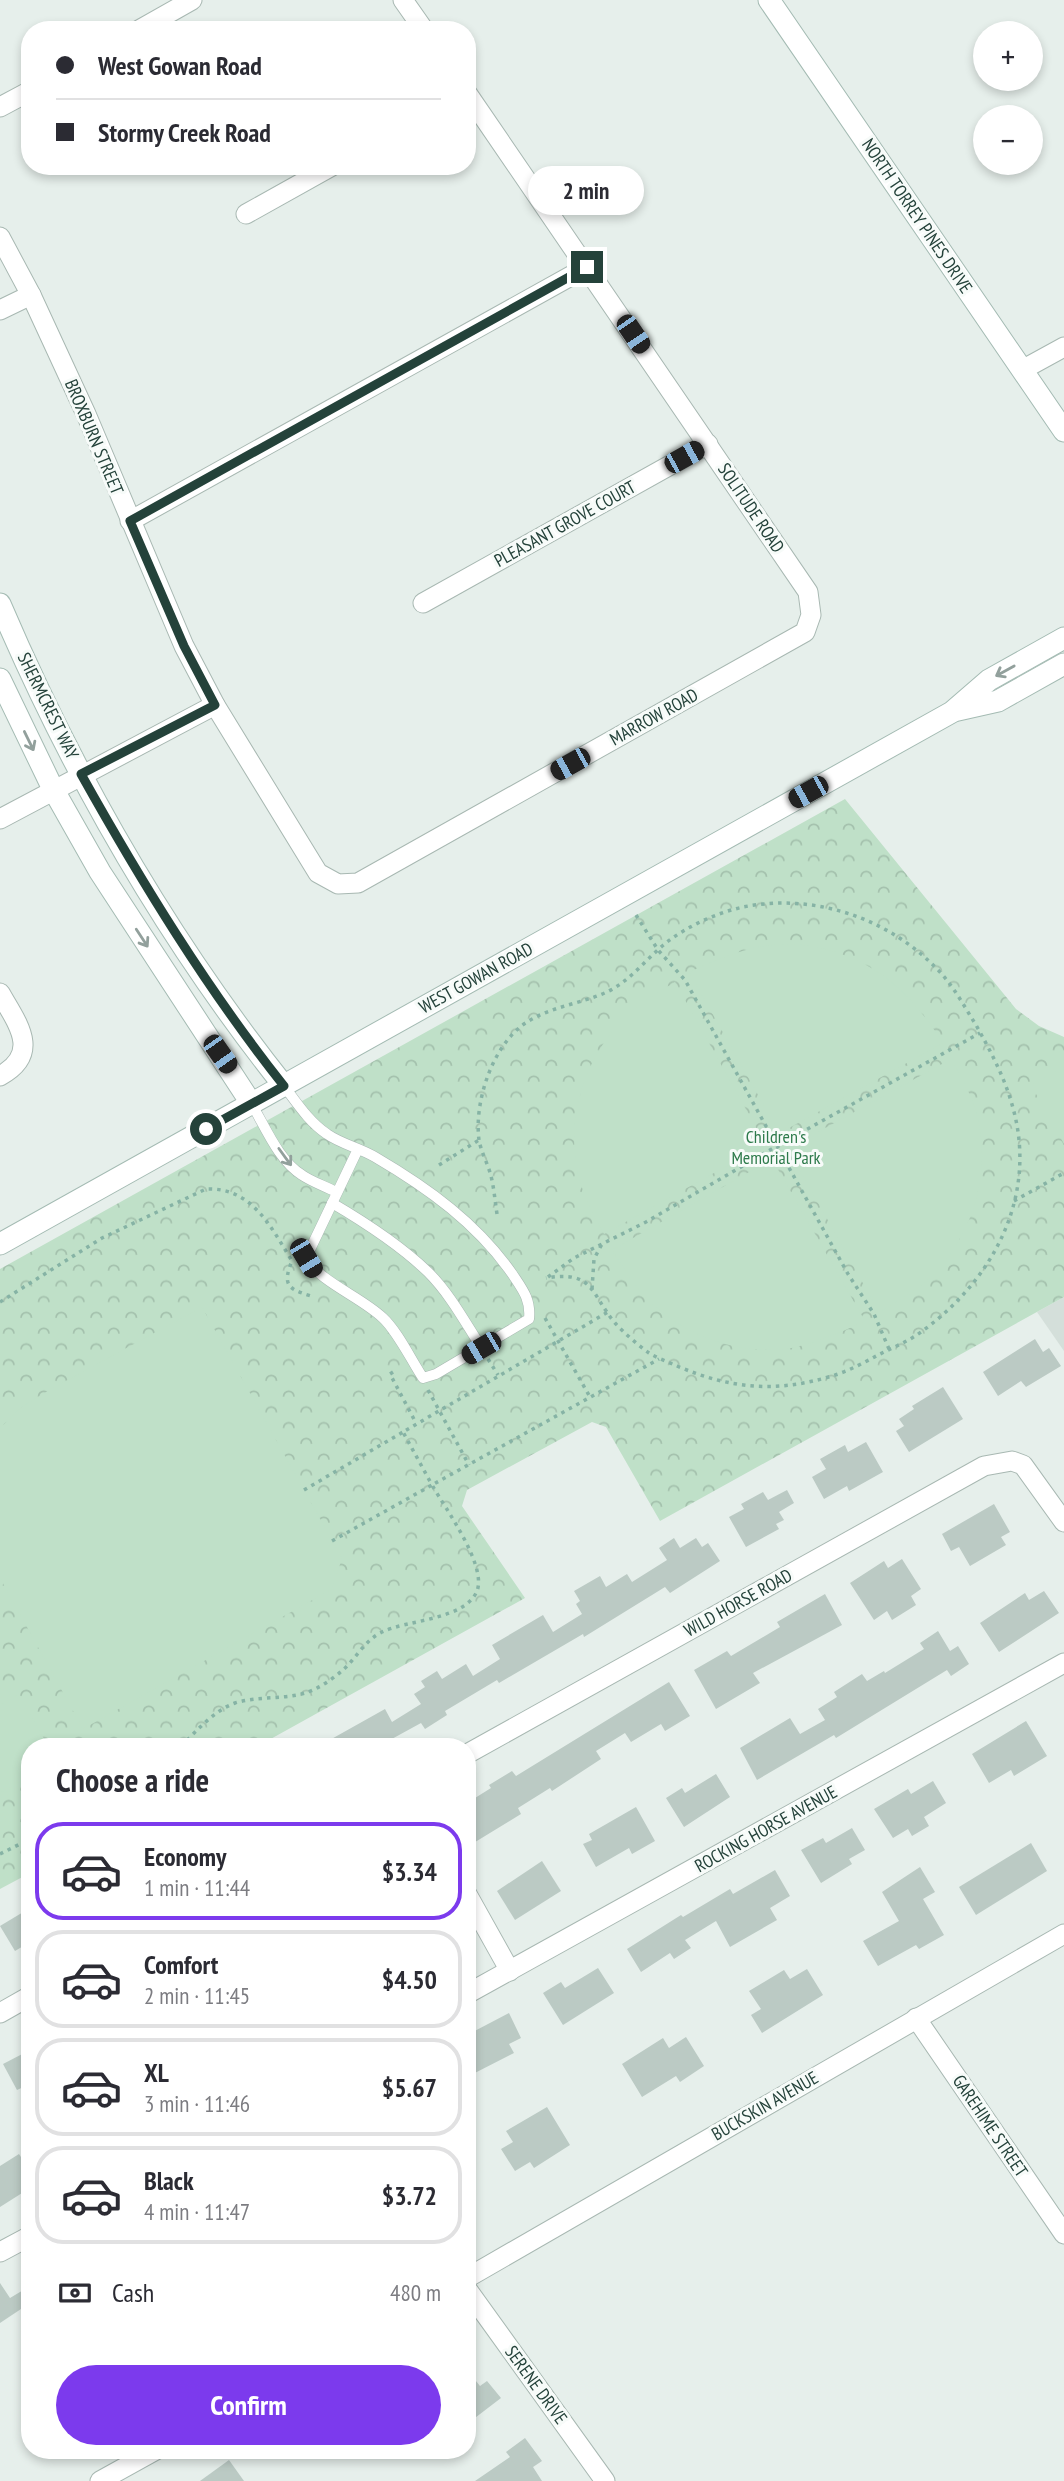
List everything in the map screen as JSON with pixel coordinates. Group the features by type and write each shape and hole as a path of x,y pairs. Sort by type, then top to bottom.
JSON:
{"street":[{"path":"155,21 192,0"},
{"path":"403,0 418,21"},
{"name":"NORTH TORREY PINES DRIVE","path":"769,0 1064,431"},
{"path":"0,107 21,96"},
{"name":"SOLITUDE ROAD","path":"476,106 808,592 811,615"},
{"path":"246,215 316,175"},
{"name":"BROXBURN STREET","path":"0,237 31,295 86,414 184,646 215,705 318,873 338,884"},
{"path":"130,521 587,267"},
{"path":"0,310 31,295"},
{"path":"1022,370 1064,347"},
{"name":"PLEASANT GROVE COURT","path":"422,603 708,444"},
{"name":"SHERMCREST WAY","path":"0,604 37,687 127,858 261,1058 284,1086"},
{"name":"MARROW ROAD","path":"338,884 358,883 805,632 811,615"},
{"name":"WEST GOWAN ROAD","path":"0,1244 952,712 989,680 1064,638"},
{"name":"WEST GOWAN ROAD","path":"952,712 998,701 1064,664"},
{"name":"SHERMCREST WAY","path":"0,679 53,789 118,901 251,1103"},
{"path":"0,819 215,705"},
{"path":"0,993 23,1033 23,1052 11,1070 0,1076"},
{"name":"WILD HORSE ROAD","path":"476,1749 985,1465 1012,1461 1023,1465 1064,1522"},
{"name":"ROCKING HORSE AVENUE","path":"476,1989 1064,1663"},
{"path":"476,1910 510,1971"},
{"name":"BUCKSKIN AVENUE","path":"476,2273 1064,1934"},
{"path":"0,2013 21,2001"},
{"name":"GAREHIME STREET","path":"916,2018 1064,2234"},
{"path":"0,2252 21,2241"},
{"name":"SERENE DRIVE","path":"476,2301 606,2481"},
{"path":"100,2481 140,2459"}],"lane":[{"path":"284,1086 312,1122 328,1135 358,1149 421,1185 467,1220 503,1261 527,1296 529,1319 436,1374 423,1378 385,1320 353,1294 313,1270 306,1258 358,1149"},
{"path":"251,1103 292,1167 301,1175 337,1192"},
{"path":"332,1203 394,1243 429,1273 457,1308 481,1348"}],"path":[{"path":"497,1214 491,1177 479,1140 480,1111 491,1065 504,1043 524,1024 611,989 631,977 658,950 692,927 740,908 796,903 824,906 876,923 898,935 939,970 956,992 980,1033 1002,1075 1014,1110 1019,1142 1019,1174 1004,1235 971,1288 918,1335 836,1375 808,1383 776,1387 737,1386 693,1372 651,1354 616,1324 592,1289 567,1274 546,1278 573,1258 646,1222 980,1033"},
{"path":"636,915 658,950 685,980 848,1274 874,1314 889,1349"},
{"path":"439,1165 479,1140"},
{"path":"1014,1201 1064,1173"},
{"path":"0,1302 102,1238 206,1189 221,1189 236,1194 259,1211 292,1261 287,1283 293,1291 311,1296"},
{"path":"592,1289 594,1259 603,1242"},
{"path":"304,1490 608,1312"},
{"path":"545,1318 590,1397"},
{"path":"481,1348 498,1375"},
{"path":"332,1541 660,1358"},
{"path":"393,1372 390,1374 416,1423"},
{"path":"423,1378 468,1465"},
{"path":"190,1738 215,1714 234,1703 289,1697 311,1691 344,1670 367,1643 381,1633 452,1611 466,1603 476,1591 478,1578 474,1561 403,1432"},
{"path":"0,1854 21,1844"}],"shaded area":[{"path":"1064,1297 1064,1351 1037,1312"}],"green space":[{"name":"Children's Memorial Park","path":"845,799 1016,1009 1039,1026 1064,1037 1064,1297 660,1521 606,1427 592,1422 467,1490 462,1506 525,1598 272,1738 21,1738 21,1878 0,1889 0,1269"},
{"path":"794,944 842,954 881,974 914,1004 943,1043 789,1128 776,1127 689,972 753,948"},
{"path":"675,982 762,1138 759,1148 604,1234 589,1205 578,1174 574,1130 583,1086 591,1065 615,1028 641,1004"},
{"path":"951,1059 971,1096 980,1127 981,1178 975,1202 967,1226 939,1268 915,1290 879,1312 792,1156 796,1144"},
{"path":"1064,1067 1064,1144 1031,1085"},
{"path":"772,1159 865,1321 805,1345 765,1350 707,1338 672,1319 656,1308 643,1294 612,1250"},
{"path":"202,1307 342,1558 332,1589 83,1729 0,1578 0,1428 23,1406 51,1389"},
{"path":"19,1694 44,1738 21,1738 21,1781 0,1793 0,1705"}],"building":[{"path":"1035,1339 1043,1352 1049,1348 1061,1366 1026,1387 1021,1381 998,1396 983,1372"},
{"path":"943,1387 963,1419 909,1452 896,1431 904,1426 899,1419 914,1409 912,1406"},
{"path":"866,1442 883,1472 849,1491 847,1486 824,1499 812,1477 826,1469 820,1459 845,1445 848,1452"},
{"path":"787,1490 794,1503 779,1512 784,1520 776,1524 779,1529 746,1547 729,1517 744,1509 741,1504 763,1492 768,1500"},
{"path":"994,1504 1010,1532 1001,1537 1006,1545 970,1566 959,1547 951,1551 942,1534"},
{"path":"674,1538 680,1548 696,1538 702,1547 708,1543 720,1561 670,1593 665,1587 584,1637 583,1634 499,1683 497,1680 445,1711 447,1715 425,1729 421,1723 394,1738 333,1738 385,1709 392,1722 421,1704 414,1694 425,1687 421,1681 437,1671 442,1679 466,1664 473,1676 500,1659 492,1645 543,1615 553,1632 582,1614 576,1604 580,1601 574,1591 600,1576 606,1587 627,1574 632,1582 667,1560 659,1548"},
{"path":"902,1559 921,1589 911,1596 916,1605 892,1620 887,1611 874,1620 850,1583 884,1561 888,1568"},
{"path":"1044,1591 1059,1613 999,1652 980,1623 1025,1593 1029,1600"},
{"path":"825,1594 842,1625 753,1673 760,1683 716,1709 694,1670 727,1651 731,1656 780,1627 777,1622"},
{"path":"938,1631 950,1651 958,1646 969,1664 951,1676 947,1670 836,1738 834,1735 757,1780 740,1748 790,1718 800,1734 825,1720 818,1709 837,1697 834,1692 862,1674 867,1681 884,1671 885,1673 924,1649 920,1643"},
{"path":"669,1682 690,1716 665,1731 661,1724 631,1742 625,1733 596,1751 601,1759 552,1791 550,1788 518,1808 521,1814 476,1842 476,1797 491,1788 489,1785 512,1771 516,1776"},
{"path":"1026,1721 1047,1756 1014,1776 1011,1770 989,1783 972,1754"},
{"path":"716,1774 730,1797 684,1827 666,1798 682,1788 685,1793"},
{"path":"933,1781 946,1803 924,1817 929,1826 912,1836 908,1829 893,1838 874,1809 908,1789 911,1794"},
{"path":"636,1807 655,1841 632,1854 629,1848 596,1867 583,1844 592,1840 589,1834"},
{"path":"852,1828 865,1850 849,1859 852,1864 821,1883 801,1850 823,1838 826,1843"},
{"path":"1031,1843 1047,1871 976,1915 959,1887"},
{"path":"542,1861 561,1891 515,1920 497,1891"},
{"path":"920,1867 935,1892 923,1899 944,1935 919,1949 916,1945 878,1966 863,1941 899,1921 882,1892"},
{"path":"775,1870 790,1896 770,1908 777,1920 730,1947 716,1921 685,1940 691,1948 674,1959 670,1953 641,1972 627,1949 681,1915 683,1917 730,1889 733,1894"},
{"path":"21,1913 21,1947 15,1951 0,1926"},
{"path":"598,1968 614,1993 563,2025 543,1993 561,1982 565,1988"},
{"path":"807,1969 823,1995 762,2033 751,2015 761,2009 749,1991 784,1970 790,1979"},
{"path":"509,2013 521,2038 509,2044 514,2053 476,2072 476,2030"},
{"path":"686,2037 704,2066 680,2082 676,2076 642,2097 622,2064 663,2038 669,2048"},
{"path":"21,2055 21,2088 17,2090 3,2064"},
{"path":"547,2107 570,2145 534,2168 530,2162 515,2171 501,2149 513,2142 506,2131"},
{"path":"19,2154 21,2157 21,2194 0,2207 0,2166"},
{"path":"0,2283 10,2298 21,2291 21,2309 0,2323"},
{"path":"476,2381 480,2386 487,2381 501,2398 476,2417"},
{"path":"525,2438 542,2461 533,2467 542,2481 475,2481 510,2457 506,2452"},
{"path":"229,2460 244,2481 200,2481"}],"route":[{"path":"206,1129 284,1086 261,1058 127,858 81,774 215,705 184,646 130,521 587,267"}]}
